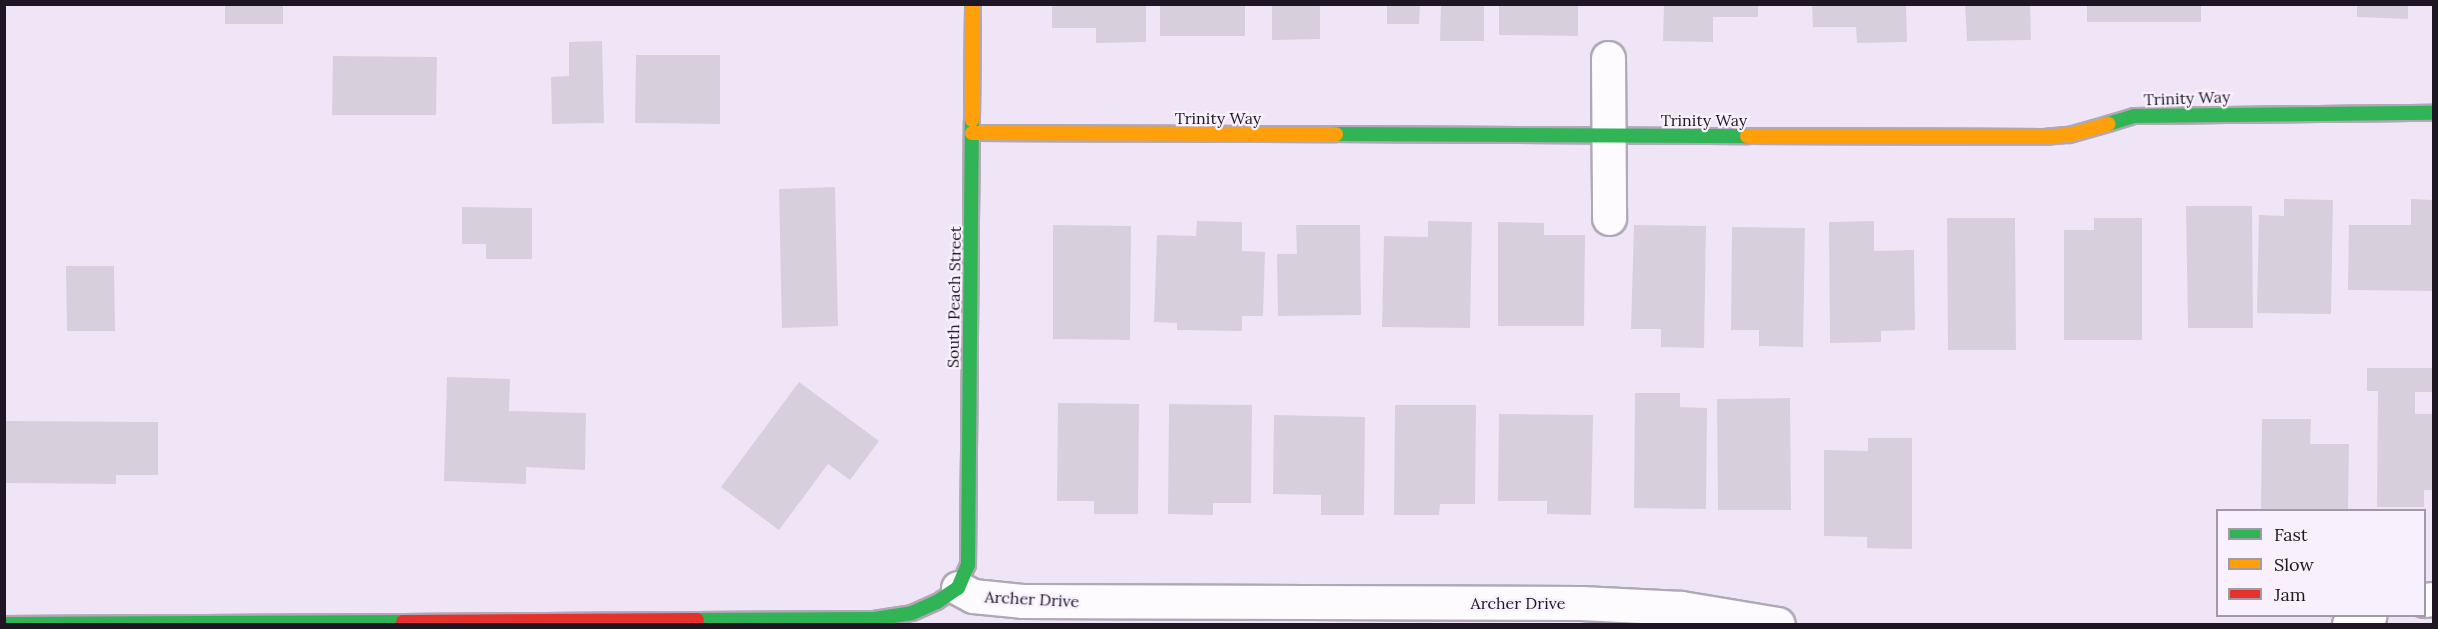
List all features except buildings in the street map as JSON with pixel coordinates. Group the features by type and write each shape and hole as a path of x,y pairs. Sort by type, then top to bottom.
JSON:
{"street":[{"name":"South Peach Street","path":"958,588 968,565 973,4"},
{"path":"1608,58 1610,218"},
{"name":"Trinity Way","path":"972,133 2043,137 2069,135 2134,116 2433,113"},
{"path":"4,624 874,619 912,613 937,602 958,588"},
{"name":"Archer Drive","path":"958,588 973,596 1022,601 1592,603 1681,608 1778,624"},
{"path":"2349,624 2365,617"}],"traffic: fast":[{"path":"2108,124 2134,116 2434,113"},
{"path":"697,620 874,619 912,613 937,602 958,588 968,565 972,120"},
{"path":"1336,134 1747,136"},
{"path":"4,624 403,622"}],"traffic: slow":[{"path":"972,120 973,4"},
{"path":"1747,136 2044,137 2069,135 2108,124"},
{"path":"972,133 1336,134"}],"traffic: jam":[{"path":"403,622 697,620"}]}
